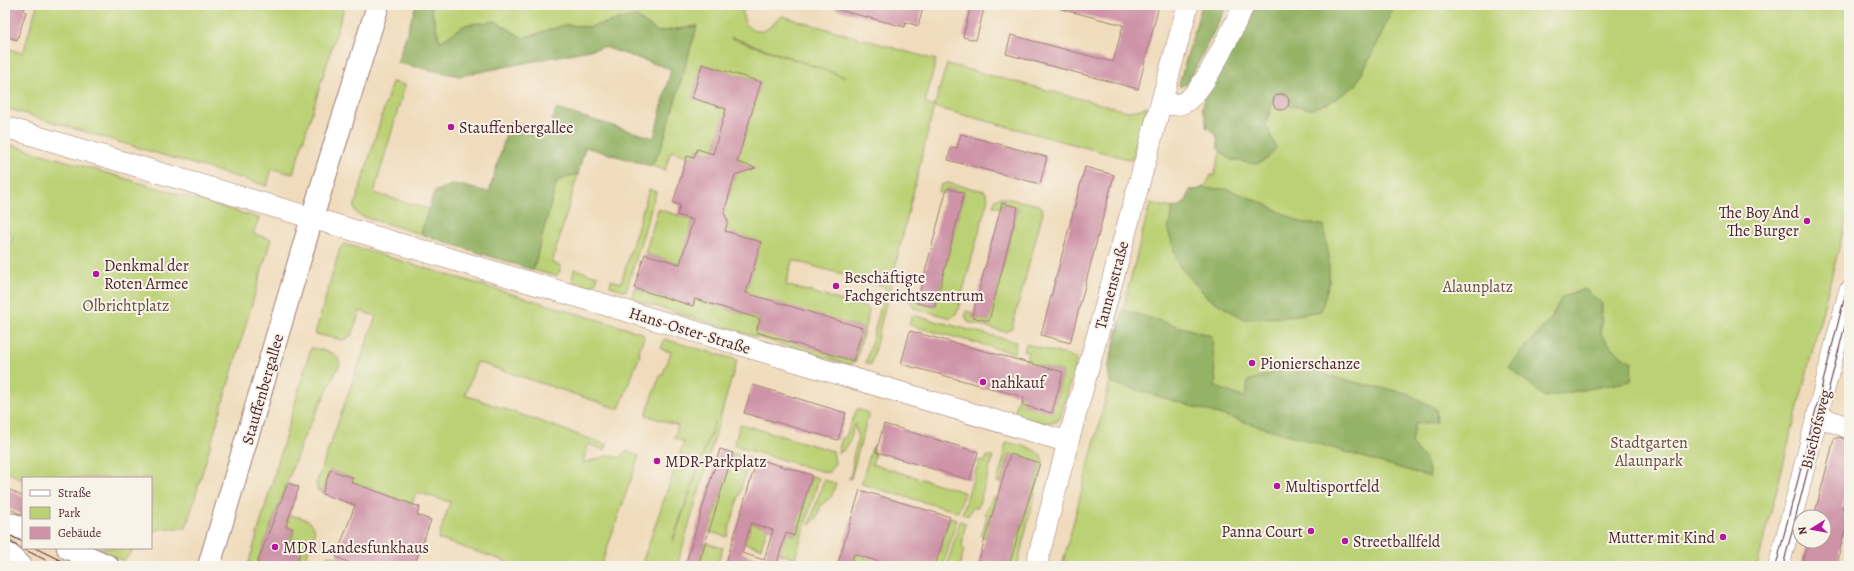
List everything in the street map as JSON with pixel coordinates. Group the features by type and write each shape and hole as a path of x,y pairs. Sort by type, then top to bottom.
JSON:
{"main road":[{"name":"Stauffenbergallee","path":"209,566 312,218 378,5"},
{"path":"5,524 14,525 22,529"},
{"path":"70,549 108,566"},
{"path":"5,552 21,566"}],"street":[{"name":"Tannenstraße","path":"1036,566 1068,442 1188,5"},
{"path":"1161,103 1171,105 1184,102 1194,95 1209,71 1244,5"},
{"path":"5,127 312,218"},
{"name":"Hans-Oster-Straße","path":"312,218 1068,442"},
{"name":"Bischofsweg","path":"1779,566 1849,292"},
{"path":"1818,416 1849,428"}],"green space":[{"path":"37,5 345,5 293,174 272,169 267,186 5,108 5,48 23,53"},
{"path":"416,5 430,5 440,42 465,25 495,21 523,38 565,25 589,27 635,16 658,32 697,26 661,149 651,166 585,147 578,174 557,181 533,270 421,234 434,192 454,184 489,192 510,121 549,133 556,109 654,138 671,69 604,47 460,76 397,63"},
{"path":"430,5 724,5 743,10 746,24 753,30 762,31 767,29 782,16 936,60 925,103 934,107 871,365 866,363 886,287 792,260 786,285 867,308 869,312 856,361 850,365 631,299 634,288 693,306 695,299 760,319 756,331 853,361 863,328 843,322 839,334 783,317 786,305 766,299 743,302 761,242 732,233 713,293 725,228 728,221 723,216 736,172 744,164 737,161 761,82 702,64 692,98 726,109 713,154 697,149 694,158 671,151 665,170 651,166 661,149 697,26 658,32 634,16 589,27 565,25 523,38 495,21 440,42","holes":["731,37 845,77 731,38"]},
{"path":"1202,5 1227,5 1188,83 1180,87 1179,84"},
{"name":"Alaunplatz","path":"1256,5 1849,5 1849,209 1757,566 1062,566 1110,382 1108,368 1150,203 1169,207 1180,206 1184,203 1190,190 1200,189 1208,182 1211,175 1214,176 1221,149 1218,149 1216,135 1206,127 1206,115 1202,108 1218,72"},
{"path":"1256,5 1390,5 1392,10 1379,40 1356,85 1331,102 1312,109 1289,106 1290,100 1286,95 1280,93 1274,97 1266,125 1276,148 1267,159 1256,164 1231,160 1218,149 1216,135 1206,127 1207,122 1202,108 1208,91"},
{"path":"947,64 1127,111 1138,110 1147,106 1132,160 934,107"},
{"path":"392,82 405,85 374,193 429,209 421,234 358,215 354,208"},
{"name":"Olbrichtplatz","path":"5,143 259,218 253,234 271,239 186,528 162,528 152,533 152,477 22,477 22,480 5,471 5,261 12,237 5,223"},
{"path":"578,174 552,263 561,266 559,273 556,276 533,270 557,181"},
{"path":"947,183 985,191 988,198 957,313 951,318 914,308 910,301 911,297 918,299 917,303 935,307 964,193 947,188 946,193 938,192 941,185"},
{"path":"1203,188 1227,189 1263,203 1300,222 1323,225 1329,257 1329,283 1321,311 1287,317 1244,319 1208,298 1179,266 1168,230 1172,208 1184,203 1190,190"},
{"path":"649,189 656,192 626,291 610,286 611,280 621,283"},
{"path":"999,197 1040,205 1043,212 1012,328 1006,332 968,322 965,315 966,311 973,313 972,317 989,321 1018,208 1002,203 1001,208 993,206 996,199"},
{"path":"658,209 693,220 680,264 645,254"},
{"path":"345,244 642,333 644,337 639,351 640,355 619,409 477,362 465,395 607,445 605,450 588,444 583,463 609,455 620,458 626,451 639,456 601,566 503,566 505,561 438,539 450,502 416,492 412,504 351,482 353,478 330,470 322,492 318,491 316,484 376,316 360,311 352,335 343,340 315,334 340,248"},
{"path":"574,269 598,276 595,284 589,286 572,282"},
{"path":"1585,289 1602,304 1601,335 1620,355 1632,362 1631,381 1545,397 1508,366 1550,320 1562,297"},
{"path":"1123,310 1212,336 1216,387 1245,398 1248,381 1297,365 1343,380 1407,393 1436,409 1437,422 1415,424 1412,445 1427,462 1430,477 1110,382 1108,368"},
{"path":"912,315 1016,342 1014,353 909,325"},
{"path":"664,339 737,360 677,566 641,566 684,442 674,438 678,426 646,415 660,375 662,376 671,352 661,349","holes":["715,421 673,541 672,542"]},
{"path":"1026,344 1077,358 1061,416 1056,422 1043,423 1014,414 1021,389 1052,412 1063,372 1033,364 1029,381 1021,379 1028,352 1024,351"},
{"path":"311,348 333,354 339,359 340,364 303,439 256,566 248,566"},
{"path":"857,409 869,413 851,478 849,479 852,471 853,458 858,437 854,424 848,445 845,449 838,453 842,438 845,438"},
{"path":"740,424 833,451 835,463 828,473 734,446"},
{"path":"1007,442 1033,450 1041,456 1043,461 1017,566 1009,566 1040,463 1010,454 1001,483 997,482 1005,454 1003,453"},
{"path":"872,448 874,448 873,453 875,454 872,464 964,492 958,512 861,484"},
{"path":"733,453 750,458 727,537 697,528 698,525 710,528"},
{"path":"987,456 993,457 978,507 972,509 968,516 962,514 979,460 985,462"},
{"path":"785,468 761,548 733,540 734,535 747,538 751,523 760,526"},
{"path":"812,476 819,478 795,558 767,550 769,545 781,548 786,533 795,536 798,526 789,523 793,508 802,511 805,501 796,498 801,483 809,485"},
{"path":"824,480 836,483 832,496 821,505 816,519 809,525"},
{"path":"881,496 888,498 868,566 851,566 878,505"},
{"path":"993,497 997,498 985,538 981,537 987,517 985,513"},
{"path":"290,515 307,520 314,528 315,533 303,566 296,566 300,553 287,548 293,529 286,526"},
{"path":"950,517 957,519 943,566 931,566 931,550 940,552 942,543 938,524 947,527"},
{"path":"960,521 965,523 962,547 964,549 960,566 947,566"},
{"path":"705,543 723,548 717,566 698,566"},
{"path":"95,549 133,549 124,561"},
{"path":"327,555 353,564 352,566 323,566"}],"building":[{"path":"5,5 25,5 24,11 26,12 17,40 5,36"},
{"path":"835,5 924,5 918,26 906,22 905,27 835,9"},
{"path":"971,5 985,5 976,40 963,37"},
{"path":"1062,5 1159,5 1138,89 1006,54 1011,35 1113,62 1123,25 1061,9"},
{"path":"702,64 761,82 737,162 756,168 735,175 724,213 728,221 725,231 761,242 746,293 863,328 853,361 756,332 760,319 695,299 693,306 634,288 645,254 680,264 693,220 677,215 680,205 673,203 687,156 694,158 697,149 713,154 726,109 692,98"},
{"path":"1281,94 1287,96 1289,102 1287,108 1281,110 1275,108 1273,102 1275,96"},
{"path":"961,134 1047,157 1040,184 948,160 951,147 957,148"},
{"path":"1085,167 1114,175 1070,343 1041,335"},
{"path":"947,188 964,193 935,307 917,303"},
{"path":"1002,203 1018,207 989,321 972,317"},
{"path":"910,331 1063,372 1052,413 1022,405 1024,397 901,364"},
{"path":"753,385 846,413 838,440 744,413"},
{"path":"884,424 978,452 970,480 876,452"},
{"path":"1839,437 1849,440 1849,469 1845,487 1848,488 1842,508 1849,510 1849,512 1837,566 1801,566 1806,549 1832,549 1832,509 1816,509 1834,439"},
{"path":"720,449 733,453 698,566 685,566"},
{"path":"1010,454 1040,463 1009,566 977,566"},
{"path":"757,459 812,475 794,536 786,533 776,566 725,566","holes":["751,523 773,530 764,560 742,553"]},
{"name":"MDR Landesfunkhaus","path":"330,470 353,478 351,482 420,507 417,515 431,520 414,566 357,566 336,557 355,505 322,494"},
{"path":"288,483 299,487 286,526 293,528 286,548 300,553 296,566 256,566"},
{"path":"5,487 22,496 22,515 5,507"},
{"path":"860,490 950,517 935,566 875,566 877,561 854,554 851,566 837,566"}],"tram line":[{"path":"1776,566 1849,280"},
{"path":"1783,566 1849,310"},
{"path":"5,533 22,542"},
{"path":"5,540 22,548"},
{"path":"23,549 58,566"},
{"path":"37,549 72,566"}],"place":[{"name":"Stauffenbergallee","path":"451,127"},
{"name":"The Boy And The Burger","path":"1807,221"},
{"name":"Denkmal der Roten Armee","path":"96,274"},
{"name":"Beschäftigte Fachgerichtszentrum","path":"836,286"},
{"name":"Pionierschanze","path":"1252,363"},
{"name":"nahkauf","path":"983,382"},
{"name":"MDR-Parkplatz","path":"657,461"},
{"name":"Multisportfeld","path":"1277,486"},
{"name":"Panna Court","path":"1311,531"},
{"name":"Mutter mit Kind","path":"1723,537"},
{"name":"Streetballfeld","path":"1345,541"},
{"name":"MDR Landesfunkhaus","path":"275,547"}],"park label":[{"name":"Stadtgarten Alaunpark","path":"1649,451"}]}
